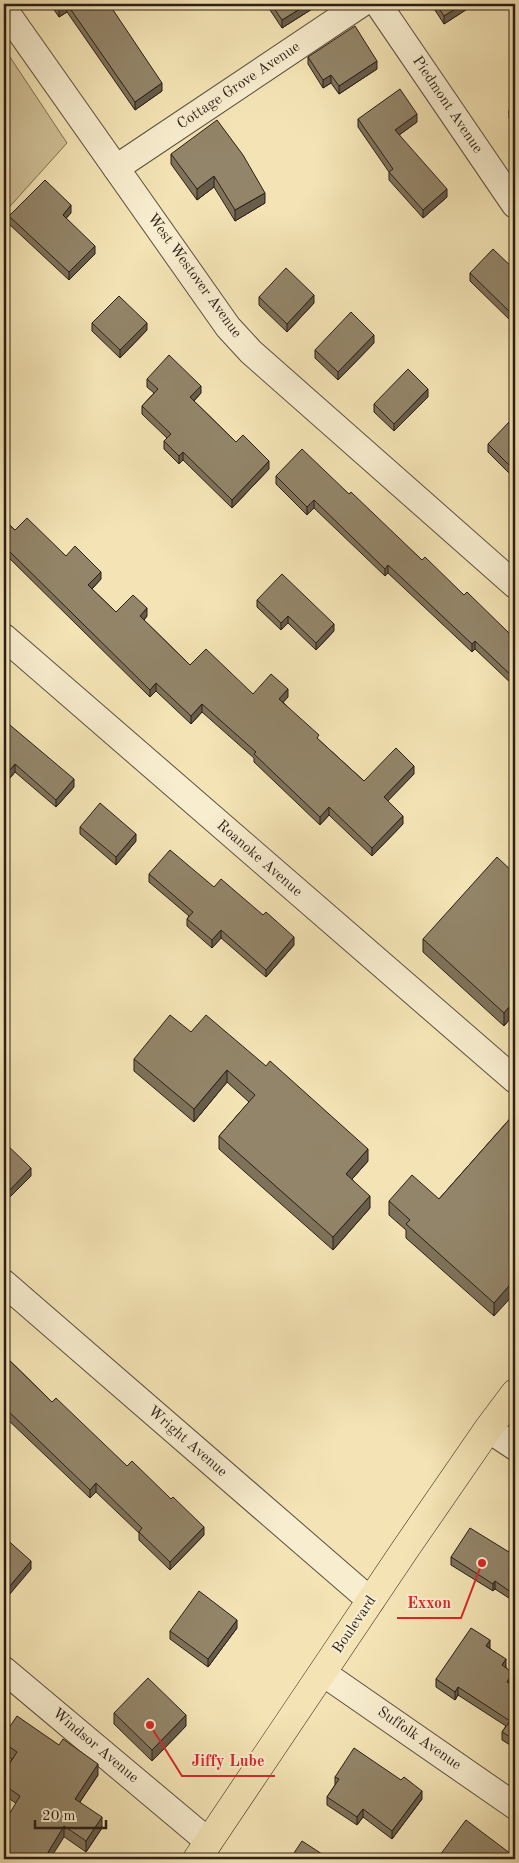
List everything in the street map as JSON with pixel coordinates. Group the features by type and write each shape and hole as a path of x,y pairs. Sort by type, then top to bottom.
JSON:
{"main road":[{"name":"Boulevard","path":"203,1850 488,1429 515,1394"}],"street":[{"name":"Cottage Grove Avenue","path":"116,168 361,4"},
{"name":"Piedmont Avenue","path":"378,4 515,206"},
{"name":"West Westover Avenue","path":"4,9 228,327 251,352 515,585"},
{"name":"Roanoke Avenue","path":"4,637 515,1080"},
{"name":"Wright Avenue","path":"4,1284 371,1601"},
{"path":"488,1429 515,1447"},
{"name":"Windsor Avenue","path":"4,1670 203,1850"},
{"name":"Suffolk Avenue","path":"323,1673 515,1806"}],"shaded area":[{"path":"4,48 67,143 4,213"}],"building":[{"path":"55,4 67,4 59,9"},
{"path":"67,4 109,4 162,83 135,102"},
{"path":"271,4 308,4 282,20"},
{"path":"436,4 463,4 444,16"},
{"path":"355,26 377,61 339,86 331,75 323,80 308,57"},
{"path":"400,89 417,114 395,130 447,189 423,210 389,172 393,169 358,119"},
{"path":"515,106 515,118 509,110"},
{"path":"217,120 243,155 265,193 235,210 214,176 197,189 171,154"},
{"path":"45,180 71,205 63,215 95,246 69,272 9,216"},
{"path":"493,249 515,270 515,317 470,273"},
{"path":"286,268 314,295 287,324 259,297"},
{"path":"119,296 147,323 120,350 92,323"},
{"path":"351,312 374,335 338,372 315,350"},
{"path":"169,355 201,386 190,397 236,442 243,435 269,461 232,500 183,452 179,456 164,441 171,434 142,406 158,389 147,379"},
{"path":"408,369 428,389 394,424 374,404"},
{"path":"510,421 515,426 515,471 488,444"},
{"path":"302,449 349,494 351,492 422,560 425,557 464,595 467,592 510,634 512,632 515,635 515,679 475,641 472,644 388,565 385,569 314,500 307,507 276,476"},
{"path":"27,518 66,556 75,546 101,572 88,585 116,612 133,595 147,608 140,616 190,665 206,649 253,694 271,674 288,689 279,699 319,735 317,738 364,781 396,748 414,766 384,797 403,816 372,848 329,807 320,817 254,754 256,752 202,704 191,716 156,683 150,690 4,546 4,520 15,530"},
{"path":"282,574 334,624 316,643 288,616 281,623 257,600"},
{"path":"4,720 74,779 56,800 15,764 4,775"},
{"path":"100,803 136,834 116,857 80,827"},
{"path":"170,850 214,887 221,879 263,915 266,912 294,937 266,970 221,930 212,940 187,919 193,912 149,874"},
{"path":"497,857 515,874 515,1013 509,1007 504,1013 423,939"},
{"path":"170,1015 191,1032 206,1015 266,1066 270,1061 368,1149 346,1174 370,1196 333,1237 219,1136 255,1095 227,1070 194,1109 134,1059"},
{"path":"515,1113 515,1279 494,1303 406,1224 410,1220 389,1201 412,1175 439,1199"},
{"path":"4,1142 31,1168 4,1196"},
{"path":"4,1355 52,1402 56,1398 127,1466 132,1461 171,1499 173,1497 204,1527 170,1562 139,1532 142,1528 96,1483 90,1490 4,1407"},
{"path":"470,1528 509,1552 515,1543 515,1595 495,1581 493,1584 451,1557"},
{"path":"4,1537 31,1561 4,1593"},
{"path":"199,1591 237,1620 208,1659 170,1631"},
{"path":"471,1628 490,1640 486,1646 506,1659 502,1665 513,1673 507,1682 515,1687 515,1740 502,1732 510,1721 458,1687 455,1692 436,1679"},
{"path":"148,1678 186,1715 152,1750 114,1713"},
{"path":"17,1716 59,1745 63,1739 98,1764 75,1799 102,1817 86,1841 64,1826 44,1859 4,1859 4,1823 20,1796 4,1785 4,1772 17,1752 4,1743 4,1735"},
{"path":"354,1748 401,1780 404,1777 422,1791 392,1831 363,1809 357,1817 327,1797 339,1779 335,1777"},
{"path":"466,1820 515,1857 515,1859 437,1859"},
{"path":"302,1841 322,1854 319,1859 290,1859"}],"place":[{"name":"Exxon","path":"482,1563"},
{"name":"Jiffy Lube","path":"150,1725"}]}
